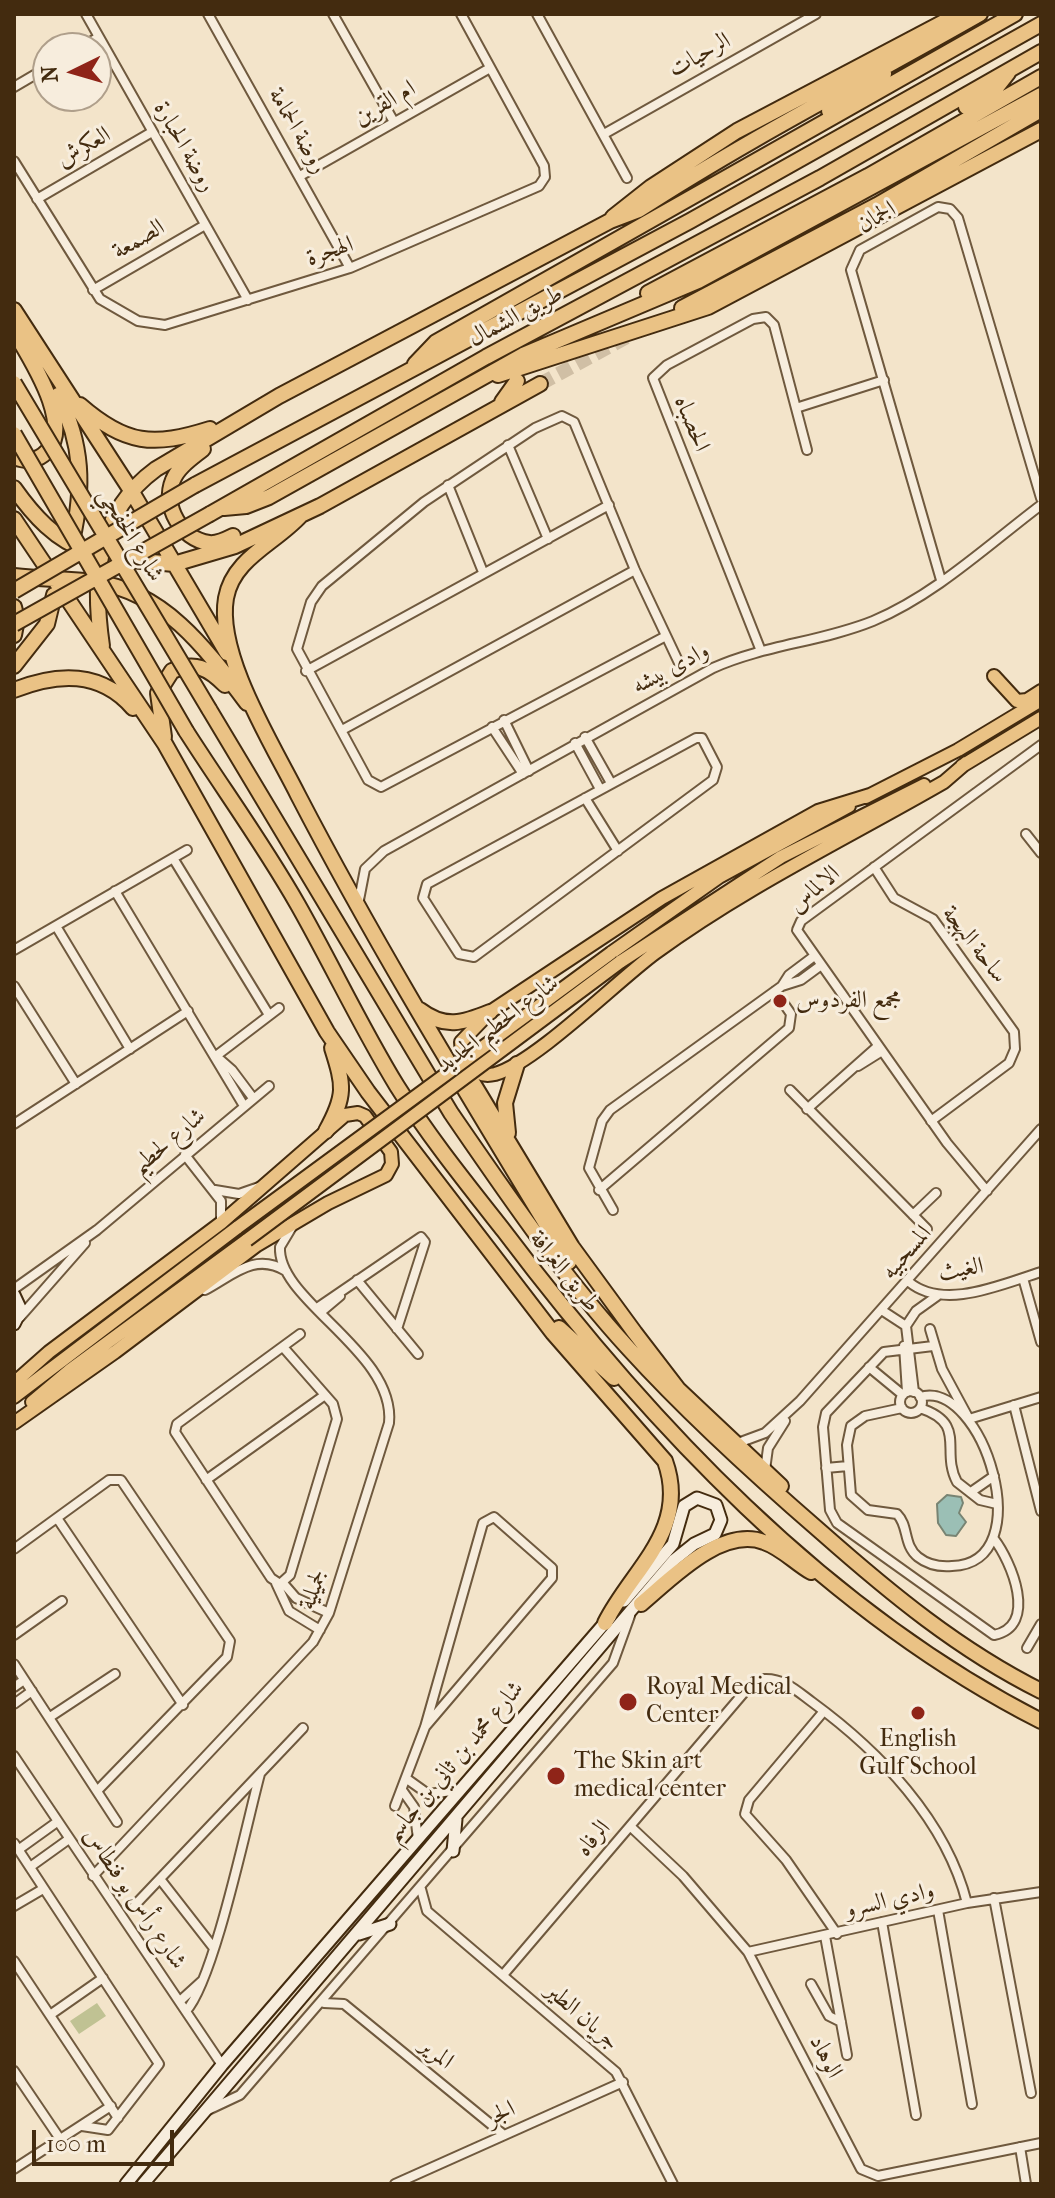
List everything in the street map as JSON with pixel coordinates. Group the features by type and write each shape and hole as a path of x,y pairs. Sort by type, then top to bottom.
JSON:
{"highway":[{"path":"610,221 651,187 728,137 959,14"},
{"path":"104,654 96,582 99,555 116,512 156,469 248,414 610,221 639,210 857,80 893,65 980,14"},
{"path":"410,370 436,342 1015,14"},
{"name":"طريق الشمال","path":"14,591 195,485 690,221 1041,24"},
{"name":"طريق الشمال","path":"14,624 486,357 820,178 1041,52"},
{"path":"755,163 769,148 872,84 893,65"},
{"path":"842,188 992,92 1010,69"},
{"path":"648,293 1041,78"},
{"path":"983,124 1041,78"},
{"path":"215,510 246,506 269,497 540,346 698,281 1041,95"},
{"path":"682,308 877,205 1041,110"},
{"path":"490,376 516,371 571,348 708,307 1041,130"},
{"path":"14,310 47,390 55,430 53,443 45,454 33,460 14,457"},
{"path":"20,330 132,492 242,678"},
{"path":"14,666 47,624 71,545 80,496 73,425 20,330"},
{"path":"499,405 517,381"},
{"name":"شارع الخفجي","path":"14,383 209,709"},
{"path":"14,488 45,526 71,545 99,555 139,563 174,564 210,556 301,515 540,384"},
{"path":"64,391 112,430 141,440 175,439 248,414"},
{"path":"248,414 178,471 170,492 177,521 189,534 210,543 277,519 301,515"},
{"name":"شارع الخفجي","path":"14,434 186,731"},
{"path":"301,515 282,536 244,563 227,592 226,628 242,678 259,719 360,911 607,1324"},
{"path":"14,519 165,744 327,1032 406,1144 520,1292 659,1452 669,1473 670,1499 658,1544 605,1623"},
{"path":"14,576 96,582 143,598 178,622 205,648 259,719"},
{"path":"14,607 17,619 14,635"},
{"path":"165,744 158,693 163,680 184,666 210,670 259,719"},
{"path":"14,690 57,677 74,676 98,682 128,702 165,744"},
{"name":"طريق الغرافة","path":"209,709 451,1113 491,1172 607,1324 694,1418 832,1542 956,1642 1041,1691"},
{"name":"طريق الغرافة","path":"186,731 297,903 412,1108 555,1299 645,1405 731,1492 837,1584 920,1650 1041,1721"},
{"path":"415,1006 438,1022 452,1024 490,1012"},
{"path":"429,1030 444,1038 572,1247 678,1389 738,1443 832,1542"},
{"path":"326,1131 340,1104 343,1088 327,1032"},
{"path":"514,1148 505,1103 517,1064"},
{"path":"520,1292 645,1405"},
{"path":"641,1604 715,1548 748,1539 765,1542 837,1584"}],"main road":[{"path":"931,31 934,14"},
{"path":"994,676 1017,701 1027,700 1041,691"},
{"name":"شارع الحطيم الجديد","path":"14,1420 70,1370 247,1240 719,877 984,736 1041,700"},
{"name":"شارع الحطيم الجديد","path":"14,1397 238,1227 615,958 781,857 966,763 1041,718"},
{"path":"870,795 831,805 778,831 662,898 490,1012 466,1033 461,1042 463,1058 470,1067 487,1075 517,1064 655,953 733,901 904,805 966,763"},
{"path":"14,1383 49,1352 221,1223 349,1113 362,1114 391,1152 392,1164 386,1175 297,1220 14,1420"},
{"path":"14,1292 21,1306 17,1321"},
{"name":"شارع محمد بن ثاني بن جاسم","path":"126,2184 222,2065 673,1544 684,1506 697,1498 710,1501 720,1512 721,1520 715,1534 682,1553 143,2184"},
{"path":"453,1851 456,1819"},
{"path":"358,1934 390,1924"}],"street":[{"name":"روضة الحبارة","path":"86,14 96,32"},
{"name":"روضة الحمامة","path":"208,14 350,268"},
{"path":"333,14 394,122"},
{"name":"الهجرة","path":"14,161 93,290 116,311 138,321 165,325 350,268 539,186 545,177 544,166 461,14"},
{"path":"537,14 627,178"},
{"name":"الرحيات","path":"604,134 816,14"},
{"name":"روضة الحبارة","path":"112,60 248,300"},
{"name":"ام القرين","path":"300,176 490,68"},
{"path":"14,87 32,76"},
{"name":"العكرش","path":"37,199 152,132"},
{"name":"الجمان","path":"941,580 853,277 852,263 860,250 932,210 950,209 958,218 1041,498"},
{"name":"الصمعة","path":"93,290 205,225"},
{"name":"الحصباه","path":"761,651 653,378 667,365 753,319 766,317 774,325 807,450"},
{"path":"796,408 884,380"},
{"path":"666,636 381,787 368,780 297,654 297,643 318,591 402,518 554,417 568,418 574,422 635,570 679,663"},
{"path":"508,445 548,539"},
{"path":"448,485 483,572"},
{"path":"306,671 609,505"},
{"name":"وادى بيشه","path":"360,911 361,875 369,863 384,851 713,668 761,651 871,621 941,580 1041,505"},
{"path":"342,730 635,570"},
{"path":"504,720 526,773"},
{"path":"492,727 526,773"},
{"path":"585,737 611,783"},
{"path":"699,737 706,742 718,771 713,780 470,958 459,954 425,903 422,893 427,884 611,783 699,737"},
{"path":"575,743 600,789"},
{"name":"الالماس","path":"987,1191 931,1121 798,936 801,921 1041,745"},
{"path":"585,798 618,851"},
{"path":"1026,834 1041,853"},
{"path":"14,950 187,850"},
{"path":"173,858 269,1015"},
{"name":"ساحة البهجة","path":"874,867 894,898 933,919 1014,1032 1015,1049 1009,1063 931,1121"},
{"path":"115,891 244,1106"},
{"path":"56,926 130,1049"},
{"path":"613,1210 590,1176 589,1164 602,1121 610,1110 778,988 789,975 813,957"},
{"path":"778,988 801,980 820,966"},
{"path":"14,986 76,1084"},
{"path":"599,1190 789,1028 791,1014 778,988"},
{"path":"216,1056 279,1008"},
{"path":"14,1111 17,1122 188,1011"},
{"path":"807,1109 880,1049"},
{"path":"216,1056 232,1070 253,1098"},
{"name":"شارع لحطيم","path":"14,1292 97,1230 269,1086"},
{"path":"790,1090 927,1229"},
{"name":"المسحبيه","path":"738,1443 765,1433 800,1401 1037,1139 1041,1129"},
{"path":"185,1155 214,1190 222,1207 221,1223"},
{"path":"214,1190 239,1194 266,1184"},
{"path":"913,1215 936,1193"},
{"path":"287,1272 280,1247 297,1220"},
{"name":"شارع لحطيم","path":"17,1321 97,1230"},
{"path":"319,1310 415,1238 424,1239 397,1329"},
{"path":"189,1296 258,1262 274,1264 287,1272"},
{"name":"لجميلية","path":"93,1876 313,1642 329,1613 390,1414 385,1390 378,1376 287,1272"},
{"name":"الغيث","path":"909,1282 937,1296 1041,1272"},
{"path":"1023,1278 1041,1342"},
{"path":"354,1282 418,1354"},
{"path":"930,1329 933,1346 983,1444 994,1476 997,1504 994,1539 985,1551 959,1566 934,1565 916,1556 897,1514 868,1510 855,1501 848,1466 847,1437 854,1422 902,1408 911,1394 906,1326 916,1311 937,1296"},
{"path":"883,1311 906,1326"},
{"path":"300,1334 175,1428 175,1436 280,1583 296,1598 329,1613"},
{"path":"933,1346 907,1346 884,1352 824,1417 830,1510 834,1520 902,1571 986,1633 998,1635 1013,1618 1019,1594 1011,1566 994,1539"},
{"path":"280,1583 290,1575 337,1424 335,1408 283,1347"},
{"path":"869,1367 911,1394 920,1408 939,1416 948,1427 954,1477 980,1500 997,1504"},
{"path":"911,1394 941,1398 969,1419"},
{"path":"206,1480 325,1395"},
{"path":"969,1419 1041,1397"},
{"name":"المسحبيه","path":"765,1470 772,1438 800,1401"},
{"path":"1014,1405 1041,1511"},
{"path":"902,1408 910,1413 920,1408"},
{"path":"826,1468 848,1466"},
{"path":"971,1492 994,1476"},
{"path":"14,1549 109,1480 121,1480 230,1641 227,1657 97,1791"},
{"path":"395,1806 425,1727 483,1523 494,1517 552,1568 552,1578 425,1727"},
{"path":"57,1518 183,1705"},
{"path":"902,1571 916,1556"},
{"path":"280,1583 289,1611 320,1630"},
{"path":"14,1635 62,1601"},
{"name":"شارع محمد بن ثاني بن جاسم","path":"205,2111 240,2095 421,1889 613,1663 630,1616"},
{"path":"1027,1648 1041,1624"},
{"path":"14,1664 117,1822"},
{"path":"50,1717 115,1674"},
{"path":"14,1687 24,1680"},
{"name":"الرفاه","path":"503,1975 756,1682 779,1680 824,1711 877,1755 913,1799 947,1855 967,1903"},
{"path":"14,1704 32,1691"},
{"path":"824,1711 749,1800 745,1814 786,1860 837,1934"},
{"path":"135,1905 303,1728"},
{"name":"شارع رأس بو فنطاس","path":"14,1756 222,2065"},
{"path":"186,2011 195,2001 213,1947 260,1774"},
{"path":"407,1779 428,1794 460,1790"},
{"path":"402,1790 414,1807 418,1840"},
{"path":"57,1822 16,1847 159,2064 118,2118 104,2131 82,2126"},
{"name":"الوهاد","path":"631,1827 683,1876 748,1952 861,2169 869,2175 887,2175 1041,2143"},
{"path":"30,1867 69,1839"},
{"path":"160,1879 213,1947"},
{"path":"14,1906 43,1889"},
{"path":"403,1909 427,1911 421,1889"},
{"name":"وادي السرو","path":"748,1952 967,1903 1041,1892"},
{"path":"994,1898 1031,2093"},
{"path":"938,1910 972,2104"},
{"name":"جريان الطير","path":"427,1911 623,2082 673,2184"},
{"path":"882,1922 916,2115"},
{"path":"825,1936 847,2055"},
{"path":"15,1965 118,2118"},
{"path":"50,2015 103,1978"},
{"path":"180,2001 202,1981"},
{"path":"323,2003 344,2004 340,1983"},
{"path":"811,1984 829,2016 841,2022"},
{"name":"المرير","path":"344,2004 504,2135"},
{"path":"14,2071 60,2139"},
{"name":"الجر","path":"395,2184 623,2082"},
{"path":"14,2169 111,2106"},
{"path":"1020,2147 1026,2184"}],"green space":[{"path":"97,2003 106,2016 79,2034 70,2021"}],"water":[{"path":"947,1495 961,1497 963,1503 959,1513 966,1522 956,1536 946,1535 938,1523 937,1504"}],"tunnel":[{"path":"540,384 627,337"}],"place":[{"name":"مجمع الفردوس","path":"780,1001"},
{"name":"Royal Medical Center","path":"628,1702"},
{"name":"English Gulf School","path":"918,1713"},
{"name":"The Skin art medical center","path":"556,1776"}]}
